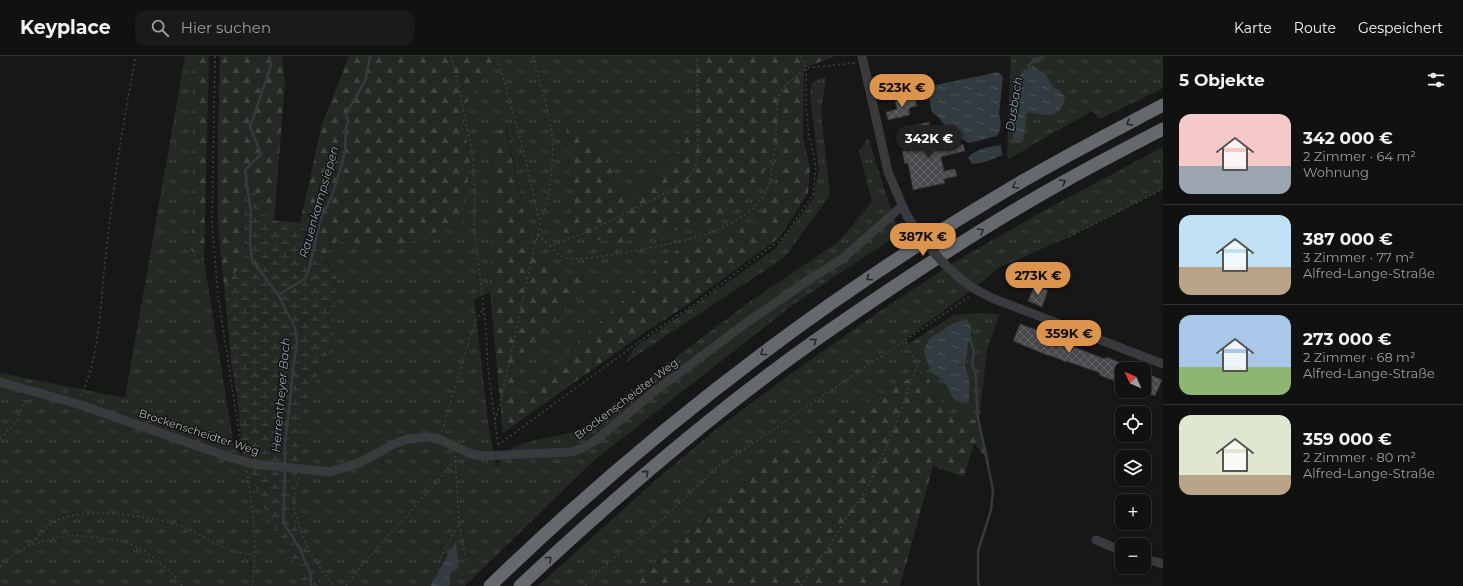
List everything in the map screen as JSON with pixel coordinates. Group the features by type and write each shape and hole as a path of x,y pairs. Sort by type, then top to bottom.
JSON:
{"highway":[{"path":"490,586 547,532 640,450 703,398 802,324 945,228 1010,188 1163,105"},
{"path":"520,586 606,506 712,418 819,338 953,248 1017,209 1163,129"}],"street":[{"path":"863,59 888,172 907,216 927,246 961,279 973,288 992,298 1163,364"},
{"name":"Brockenscheidter Weg","path":"0,382 78,404 244,462 274,466 330,472 358,463 396,443 408,439 427,437 439,439 459,449 483,456 560,454 581,449 588,445 655,391 742,326 842,259 902,206"},
{"path":"1096,540 1115,548"},
{"path":"1151,560 1163,564"}],"path":[{"path":"78,404 86,386 97,340 107,246 128,92 136,56"},
{"path":"215,56 212,223 218,296 252,506 255,555 252,586"},
{"path":"451,56 472,152 475,194 474,227 484,308 488,370 499,456"},
{"path":"498,56 524,153 540,223"},
{"path":"495,421 534,248 549,196 553,154 552,134 548,112 533,56"},
{"path":"550,246 580,235 670,191 689,177 696,168 698,158 697,56"},
{"path":"498,445 643,339 693,305 783,238 813,195 816,166 809,135 806,108 806,68 801,56"},
{"path":"538,235 563,257 575,259 611,254 688,239 718,230 738,220 753,207 766,192 776,141 776,114 780,92 806,68 863,59"},
{"path":"1069,237 1163,188"},
{"path":"585,586 601,569 657,524 719,466 968,298 973,288"},
{"path":"439,439 469,340 477,318 484,308"},
{"path":"801,586 829,546 852,509 863,496 887,446 917,366 905,340"},
{"path":"0,438 17,421 28,390"},
{"path":"459,449 455,461 459,524 466,560"},
{"path":"346,586 361,566 455,461 459,449"},
{"path":"297,468 294,509 305,543 315,562 333,586"},
{"path":"28,546 51,524 63,518 97,513 163,520 185,528 233,551 255,555"},
{"path":"440,558 459,524"},
{"path":"0,567 17,552 28,546 59,537 76,535 119,540 135,546 148,553 172,572 182,586"}],"green space":[{"path":"185,56 193,56 193,222 191,250 204,261 234,447 243,455 270,521 301,574 301,586 0,586 0,373 125,398"},
{"path":"193,56 209,56 204,261 191,250 193,222"},
{"path":"220,56 282,56 285,82 274,220 264,214 251,180 244,176 245,261 224,286 218,226"},
{"path":"349,56 489,56 494,61 461,112 470,159 463,222 400,247 337,241 323,256 300,223 322,124"},
{"path":"489,56 695,56 694,122 668,168 628,197 605,160 565,113 570,177 578,190 563,234 774,139 779,172 758,221 678,249 514,402 524,350 598,278 556,278 532,249 506,127 493,135 490,292 474,299 489,429 496,466 509,450 524,443 578,431 748,303 838,242 872,202 859,151 868,138 899,234 794,304 592,462 465,586 450,586 450,572 459,568 456,542 430,586 320,586 290,509 301,453 303,409 334,339 336,276 323,256 337,241 400,247 470,159 461,112 494,61"},
{"path":"695,56 836,56 804,68 803,137 810,168 808,193 780,237 691,302 641,335 503,433 490,292 493,135 505,127 532,249 556,278 598,278 524,350 514,402 678,249 758,221 779,172 774,140 758,190 717,221 618,243 563,234 578,190 570,177 565,112 605,160 628,197 668,168 694,122"},
{"path":"1011,56 1163,56 1163,88 1100,119 1092,111 1009,159 1007,155"},
{"path":"826,77 821,112 830,195 785,257 625,363 635,347 775,249 813,199 819,169 810,95 812,82"},
{"path":"1163,147 1163,189 1069,237 998,268 985,280 904,340 910,343 954,315 982,313 1000,314 987,349 979,421 946,412 924,370 774,456 630,586 538,586 657,479 718,428 778,383 877,313 958,260 1036,215"},
{"path":"244,176 251,180 264,214 274,220 300,223 336,276 334,339 303,409 301,453 290,509 320,586 301,586 301,574 270,521 243,455 237,396 232,368 224,286 245,261"},
{"path":"924,370 946,412 979,421 990,463 974,443 964,477 933,466 900,586 630,586 774,456"}],"water":[{"path":"1033,66 1046,75 1052,86 1061,92 1065,97 1060,110 1051,115 1027,112 1024,138 1021,143 1016,143 1013,139 1018,77"},
{"path":"998,72 1003,77 999,114 1001,122 999,134 997,136 969,143 951,134 940,119 932,112 926,87"},
{"path":"1001,145 1002,155 988,161 972,164 968,157 988,147"},
{"path":"964,320 969,323 972,329 965,366 969,379 969,402 959,401 953,398 945,382 932,372 924,350 929,339 952,324"},
{"path":"456,541 459,568 450,573 450,586 430,586"}],"building":[{"path":"915,96 917,106 909,108 910,115 888,120 886,112 897,109 895,101"},
{"path":"929,122 934,139 944,137 944,141 947,140 949,148 963,144 965,151 941,157 944,171 955,169 957,176 944,179 945,183 913,190 908,163 905,164 902,151 922,147 916,125"},
{"path":"1035,285 1048,290 1042,307 1028,301"},
{"path":"1020,324 1037,330 1036,333 1105,359 1106,357 1119,362 1115,362 1115,381 1099,375 1100,373 1049,356 1013,341"},
{"path":"1151,375 1162,380 1155,396 1151,394"}],"waterway":[{"name":"Herrentheyer Bach","path":"269,56 271,66 250,127 261,154 245,170 251,215 250,242 252,260 278,295 295,327 297,344 285,442 285,465"},
{"name":"Rauenkampsiepen","path":"278,295 303,280 308,273 321,218 332,196 343,160 348,122 346,114 366,79 370,56"},
{"name":"Dusbach","path":"1029,71 1029,65 1035,59 1042,58 1043,56"},
{"path":"969,336 974,351 972,363 976,375 977,413 993,490 991,510 978,551 979,586"},
{"name":"Herrentheyer Bach","path":"285,470 283,522 300,549 311,575 311,586"}]}
